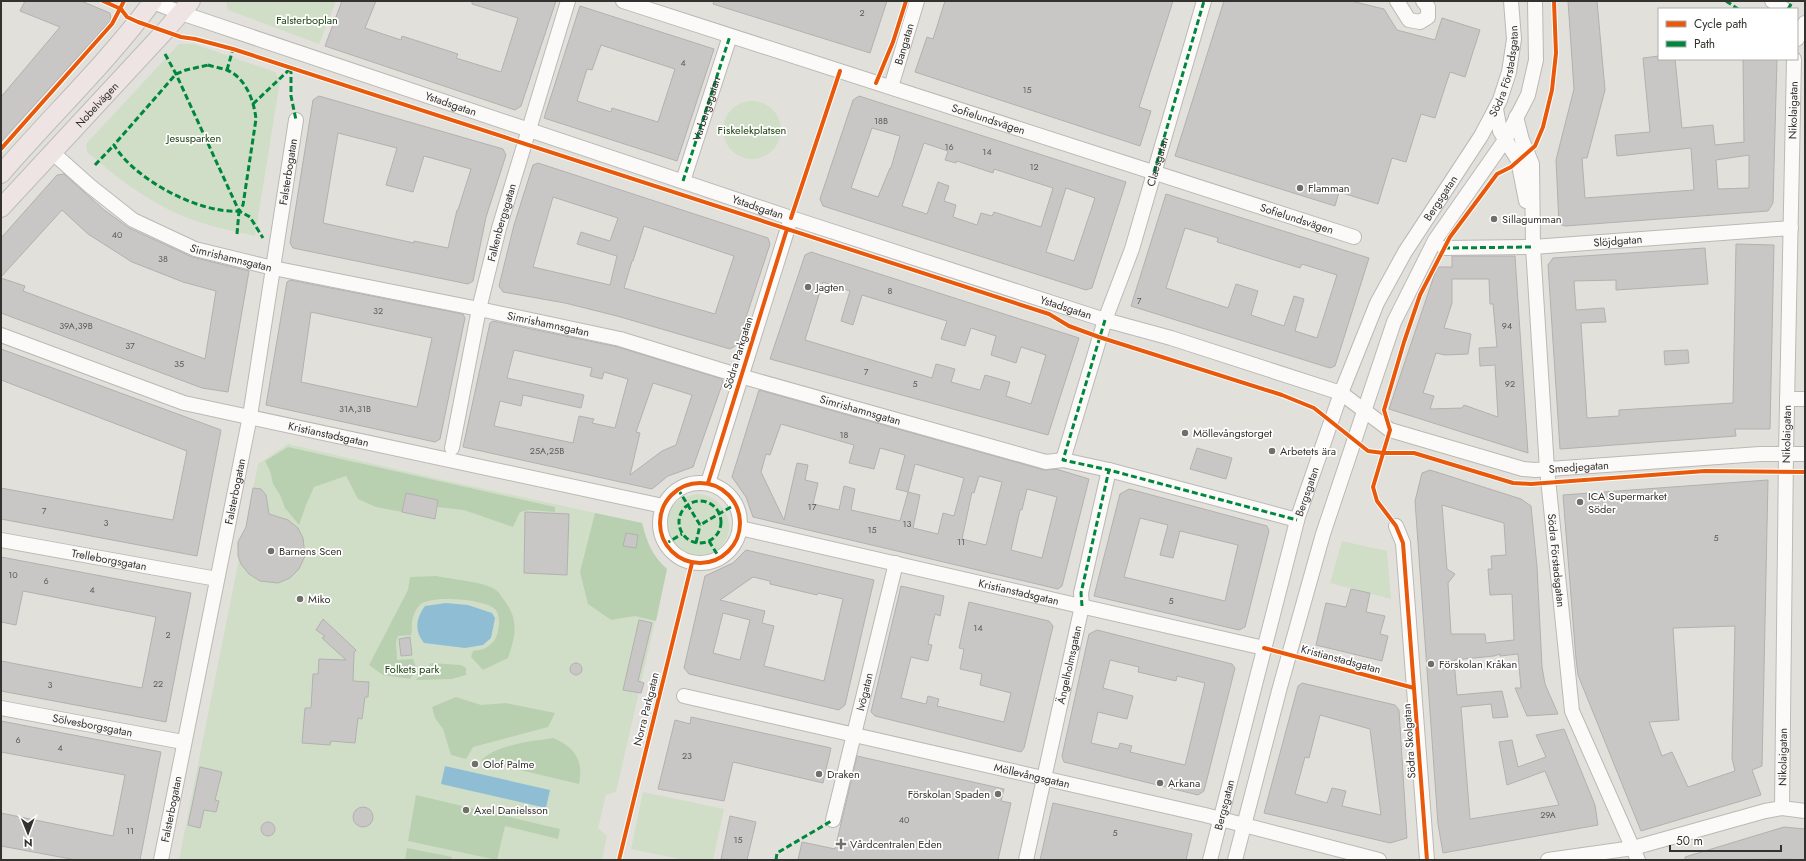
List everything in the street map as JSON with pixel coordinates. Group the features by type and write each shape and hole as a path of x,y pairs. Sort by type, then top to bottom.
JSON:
{"main road":[{"name":"Nobelvägen","path":"3,167 89,79 138,22 152,1"},
{"name":"Nobelvägen","path":"1,208 186,7"}],"street":[{"name":"Ystadsgatan","path":"152,1 186,7 529,130 791,218 1105,320 1171,338 1341,393 1364,411"},
{"name":"Falkenbergsgatan","path":"452,448 479,309 499,228 568,1"},
{"name":"Sofielundsvägen","path":"623,1 1354,237"},
{"name":"Bangatan","path":"890,87 917,1"},
{"name":"Claesgatan","path":"1105,320 1132,249 1204,1"},
{"path":"1397,1 1409,20 1420,22 1428,17 1428,7 1423,1"},
{"name":"Södra Förstadsgatan","path":"1511,1 1514,39 1509,72 1496,109 1500,131 1518,160 1533,247"},
{"name":"Södra Förstadsgatan","path":"1505,140 1528,95 1536,60 1535,1"},
{"path":"1772,1 1782,8"},
{"path":"1798,37 1805,23"},
{"name":"Varbergsgatan","path":"683,181 730,36"},
{"name":"Nikolaigatan","path":"1782,808 1786,454 1794,60"},
{"name":"Bergsgatan","path":"1210,860 1297,520 1341,393 1377,303 1405,252 1481,136 1496,109"},
{"name":"Södra Förstadsgatan","path":"1516,117 1522,140 1532,164 1533,247 1547,469 1572,711 1636,854"},
{"name":"Falsterbogatan","path":"161,860 183,742 250,416 296,120"},
{"name":"Bergsgatan","path":"1235,860 1280,687 1323,534 1394,322 1435,240 1505,140"},
{"name":"Simrishamnsgatan","path":"53,153 90,186 133,220 195,249 273,268 620,339 740,376 1046,462 1063,460"},
{"name":"Södra Parkgatan","path":"708,483 740,376 791,218"},
{"name":"Slöjdgatan","path":"1444,248 1533,247 1791,228"},
{"path":"1105,320 1063,460 1109,470 1297,520"},
{"name":"Kristianstadsgatan","path":"1,335 184,403 663,506"},
{"path":"1787,399 1805,399"},
{"name":"Smedjegatan","path":"1364,411 1390,430 1523,469 1547,469 1805,454"},
{"name":"Ängelholmsgatan","path":"1026,860 1082,606 1081,593 1109,470"},
{"path":"698,482 708,483 720,488 733,499 740,517 740,528 734,545 720,558 711,562 692,563 675,555 664,542 660,524 663,506 674,492 681,487 698,482"},
{"name":"Södra Skolgatan","path":"1396,526 1403,543 1427,860"},
{"name":"Kristianstadsgatan","path":"740,528 1264,648"},
{"name":"Trelleborgsgatan","path":"1,540 217,579"},
{"name":"Ivögatan","path":"833,820 896,563"},
{"name":"Möllevångsgatan","path":"684,696 1221,819 1379,860"},
{"name":"Sölvesborgsgatan","path":"1,708 183,742"},
{"path":"1548,860 1636,854 1765,811 1782,808 1805,811"}],"green space":[{"name":"Falsterboplan","path":"226,1 336,1 319,44 228,10"},
{"name":"Jesusparken","path":"179,44 194,44 275,72 280,81 255,236 216,227 165,208 130,186 87,152 86,144"},
{"name":"Fiskelekplatsen","path":"746,101 758,101 773,109 781,124 781,136 773,151 758,159 746,159 731,151 723,136 723,124 731,109"},
{"name":"Folkets park","path":"288,444 443,480 642,523 654,554 667,569 616,792 606,795 598,828 607,836 602,860 179,860 258,464"},
{"path":"288,447 555,507 555,512 529,510 520,512 513,527 464,510 437,507 438,500 406,493 402,512 376,507 358,499 346,476 314,487 299,525 285,508 280,495 273,484 270,471 265,461"},
{"path":"697,494 710,497 719,503 729,522 728,534 723,544 715,552 694,558 684,555 676,548 667,537 665,525 667,516 673,505 684,498"},
{"path":"595,513 642,523 654,554 667,569 656,621 635,616 611,620 588,604 580,572"},
{"path":"1342,541 1387,551 1391,599 1330,583"},
{"path":"436,576 484,585 491,587 498,592 509,607 514,621 515,628 513,642 508,658 483,670 471,657 473,651 481,650 490,645 496,636 499,621 495,609 480,603 458,599 427,601 421,604 416,610 413,618 411,635 398,636 396,642 397,660 413,659 417,669 410,679 383,675 369,665 408,590 410,577"},
{"path":"431,663 461,665 466,668 466,675 452,679 416,680"},
{"path":"456,697 481,705 506,703 555,713 548,727 473,747 466,759 451,755 443,729 435,718 432,707"},
{"path":"553,738 567,746 576,756 580,768 579,784 481,761 494,751 504,747"},
{"path":"643,792 724,809 713,860 684,860 631,849"},
{"path":"416,795 560,829 558,839 505,826 497,860 408,841"},
{"path":"407,848 452,857 451,860 405,860"}],"water":[{"path":"446,603 468,605 492,613 495,618 491,638 483,645 465,648 424,643 419,634 417,624 422,611 425,606"},
{"path":"445,766 550,790 546,808 441,784"}],"building":[{"path":"25,1 81,1 110,13 111,20 1,142 1,97 60,27 20,11"},
{"path":"342,1 376,1 365,28 401,40 402,36 458,54 456,58 501,72 518,18 472,4 472,1 556,1 521,106 515,110 325,46"},
{"path":"714,1 887,1 870,53 713,4"},
{"path":"945,1 1173,1 1139,107 1151,111 1140,146 915,72 927,37 933,39"},
{"path":"1224,1 1351,1 1384,9 1397,30 1435,40 1442,18 1480,30 1465,77 1450,72 1435,118 1421,114 1406,162 1392,158 1378,204 1339,192 1335,206 1175,156"},
{"path":"1568,1 1597,1 1605,90 1587,158 1582,158 1585,198 1694,190 1691,148 1617,156 1615,135 1650,132 1643,58 1658,56 1658,60 1675,60 1682,128 1713,125 1715,145 1744,142 1743,60 1777,60 1773,203 1768,211 1565,226 1559,224 1556,160 1574,89","holes":["1749,155 1749,188 1718,189 1716,160"]},
{"path":"580,6 714,49 677,161 544,118","holes":["601,45 675,69 658,122 612,108 611,112 577,101 587,69 592,70"]},
{"path":"319,96 503,149 506,155 486,217 473,281 468,284 293,248 290,243 313,100","holes":["338,133 397,148 386,185 413,192 424,156 471,169 457,210 448,248 414,241 414,243 323,223"]},
{"path":"859,96 1126,182 1092,288 1086,290 823,206 820,199 853,100","holes":["872,128 900,136 891,168 878,197 851,188","924,143 948,151 945,160 956,163 957,161 993,173 994,169 1053,188 1041,227 994,212 992,216 981,213 977,225 953,217 956,205 944,201 949,186 938,182 927,214 902,206","1066,188 1095,198 1074,261 1046,252"]},
{"path":"538,163 768,238 770,244 737,345 730,349 617,316 565,303 503,292 499,286 514,225 533,165","holes":["553,197 618,218 610,241 581,232 577,244 617,256 610,285 533,267","644,226 734,256 715,314 624,288"]},
{"path":"64,174 103,209 129,228 192,257 249,271 228,392 202,388 1,313 1,278 25,286 23,291 205,359 216,291 183,282 132,262 88,234 62,210 1,277 1,238 57,175"},
{"path":"1166,194 1369,258 1335,366 1330,368 1131,306","holes":["1185,228 1218,238 1217,242 1300,268 1302,264 1337,275 1317,338 1295,331 1304,299 1294,296 1284,326 1251,315 1258,291 1236,284 1228,308 1166,288"]},
{"path":"1736,244 1774,245 1770,429 1735,429 1736,436 1560,449 1548,265 1553,258 1705,248 1708,284 1616,290 1616,280 1574,281 1576,310 1604,308 1606,322 1581,323 1587,418 1619,416 1619,410 1733,403"},
{"path":"811,252 1079,338 1048,435 770,359 805,255","holes":["823,282 850,291 841,321 853,325 862,295 947,321 941,339 965,346 971,328 996,336 991,355 1016,363 1021,347 1046,355 1031,404 1006,396 1010,382 985,375 980,390 951,382 955,369 936,364 932,378 805,340"]},
{"path":"1452,256 1515,256 1528,453 1389,409 1437,267 1452,267","holes":["1452,279 1489,279 1490,304 1493,304 1497,347 1479,348 1480,366 1495,365 1498,417 1464,405 1462,408 1430,409 1434,396 1423,393 1436,353 1445,355 1468,354 1471,334 1444,328 1452,303"]},
{"path":"290,280 463,314 465,318 440,439 435,442 266,405 287,282","holes":["311,312 432,338 417,407 301,382"]},
{"path":"493,321 618,347 722,379 723,382 693,467 668,476 652,489 463,447 490,323","holes":["514,350 592,368 590,376 602,379 604,372 628,379 615,428 592,423 594,419 579,416 573,443 494,426 500,401 521,406 523,395 581,408 584,395 507,378","653,383 692,395 676,445 662,451 630,475 640,433 636,432"]},
{"path":"1,349 221,430 197,556 1,519 1,488 173,520 187,451 1,380"},
{"path":"1688,350 1689,363 1665,365 1664,351"},
{"path":"759,390 1044,470 1056,469 1089,479 1062,586 1058,589 753,517 746,497 732,477","holes":["781,424 854,445 849,463 874,469 880,448 905,455 896,489 908,492 900,521 851,510 855,489 844,486 839,510 813,504 818,483 805,480 808,465 797,463 784,520 761,472 766,454 770,455","915,464 964,478 954,516 943,513 938,534 913,528 920,495 908,492","979,476 1002,482 986,545 962,539 972,492 974,493","1027,489 1057,497 1042,558 1011,550 1020,510 1022,510"]},
{"path":"1197,448 1232,458 1226,479 1190,469"},
{"path":"1430,470 1521,499 1531,506 1537,567 1542,667 1545,684 1558,714 1527,716 1515,688 1521,688 1518,654 1500,656 1500,654 1494,656 1454,660 1457,695 1502,691 1508,717 1493,718 1491,704 1461,707 1470,819 1559,805 1545,771 1507,785 1499,742 1512,740 1518,767 1546,757 1536,735 1564,729 1595,805 1598,825 1443,853 1438,824 1415,501 1422,473","holes":["1442,505 1504,523 1506,555 1491,556 1492,569 1488,569 1490,595 1512,594 1514,640 1486,643 1485,634 1451,634 1448,583 1455,574 1447,569"]},
{"path":"1768,480 1762,766 1752,770 1761,795 1641,831 1578,675 1563,495","holes":["1735,626 1732,758 1735,771 1688,787 1672,752 1662,756 1649,722 1679,720 1673,628"]},
{"name":"Barnens Scen","path":"253,488 261,489 266,495 269,514 288,520 298,528 303,538 305,556 299,569 290,578 278,583 260,581 249,574 241,564 238,556 238,542 246,527"},
{"path":"1129,489 1267,526 1269,531 1245,627 1239,630 1094,596 1120,494","holes":["1140,518 1168,525 1160,555 1173,558 1180,531 1238,545 1225,601 1124,577"]},
{"path":"406,493 438,500 435,519 402,512"},
{"path":"525,512 569,514 567,575 524,573"},
{"path":"626,533 638,535 636,548 623,546"},
{"path":"746,550 874,580 845,705 839,710 689,674 684,668 705,576 733,563","holes":["753,577 770,581 770,584 817,595 818,593 843,599 824,681 764,666 774,626 762,623 765,611 720,600","723,613 750,620 740,660 713,653"]},
{"path":"1,557 191,593 166,722 1,691 1,661 142,688 156,617 23,591 16,625 1,622"},
{"path":"901,586 944,596 940,616 935,614 928,644 932,645 928,661 911,657 901,698 926,704 928,696 939,699 937,706 1004,722 1011,693 980,685 982,674 960,669 964,649 959,648 969,602 1049,621 1053,626 1024,748 1021,752 875,716 871,712"},
{"path":"1351,589 1370,593 1366,612 1385,616 1380,634 1388,636 1382,661 1316,645 1326,603 1346,607"},
{"path":"323,619 356,650 354,653 353,681 369,682 368,697 365,697 362,719 358,718 355,743 331,741 330,745 302,743 305,708 311,708 313,674 318,674 319,659 346,660 322,638 325,636 316,630"},
{"path":"639,620 652,623 638,681 644,683 641,693 623,690"},
{"path":"1097,630 1232,664 1235,668 1204,791 1198,795 1064,762 1062,756 1089,634","holes":["1110,660 1139,667 1138,672 1176,681 1177,676 1205,683 1185,765 1130,752 1132,746 1120,743 1118,749 1091,743 1098,712 1127,719 1133,696 1103,688"]},
{"path":"410,637 412,655 401,656 399,639"},
{"path":"574,663 578,663 582,669 578,675 574,675 570,671 570,667"},
{"path":"1302,683 1395,705 1399,710 1407,838 1390,843 1264,813 1298,686","holes":["1320,715 1370,729 1381,815 1342,806 1346,791 1332,788 1327,803 1295,794 1305,757 1309,758"]},
{"path":"691,717 831,748 823,783 733,762 724,801 658,789 675,720 690,724"},
{"path":"1,721 161,752 140,860 76,860 1,846 1,813 113,836 125,775 1,752"},
{"path":"857,756 1004,789 1001,801 1011,803 998,860 798,860 802,842 835,849"},
{"path":"200,767 222,772 215,800 219,801 216,812 204,810 200,828 188,825"},
{"path":"1053,803 1192,834 1186,860 1040,860"},
{"path":"359,807 367,807 373,813 373,821 367,827 359,827 353,821 353,813"},
{"path":"730,816 756,822 747,860 721,859"},
{"path":"265,822 271,822 275,826 275,832 271,836 265,836 261,832 261,826"},
{"path":"1784,827 1805,829 1805,860 1685,860 1685,857"}],"marked path":[{"path":"1154,172 1204,1"},
{"path":"1726,1 1736,8"},
{"path":"1789,8 1793,1"},
{"path":"683,181 730,36"},
{"path":"227,70 233,49"},
{"path":"165,54 176,74 239,211 250,217 263,238"},
{"path":"208,65 227,70 239,78 248,91 255,112 256,119 243,205 239,211 205,207 169,192 136,170 123,158 114,145 176,74 208,65"},
{"path":"291,68 291,96 296,120"},
{"path":"253,104 291,68"},
{"path":"95,165 114,145"},
{"path":"237,234 239,211"},
{"path":"1444,248 1533,247"},
{"path":"1105,320 1063,460 1109,470 1297,520"},
{"path":"1082,606 1081,593 1109,470"},
{"path":"678,489 700,525 736,504"},
{"path":"696,501 704,501 712,504 718,510 721,522 718,534 712,540 704,543 696,543 688,540 682,534 679,526 679,518 682,510 688,504 696,501"},
{"path":"696,543 700,525"},
{"path":"665,544 682,534"},
{"path":"709,541 720,559"},
{"path":"776,860 777,853 833,820"}],"cycle path":[{"path":"103,1 121,9 127,17 181,37 233,49 1049,314 1069,326 1099,337 1282,395 1314,408 1368,451 1383,453 1414,453 1513,483 1531,484 1705,471 1805,472"},
{"path":"1,149 112,24 124,1"},
{"path":"876,83 893,42 906,1"},
{"path":"1427,860 1403,543 1396,526 1377,501 1373,487 1390,430 1384,410 1404,342 1420,295 1450,237 1497,174 1511,167 1535,146 1543,127 1552,90 1556,53 1554,1"},
{"path":"791,218 840,71"},
{"path":"708,483 787,229"},
{"path":"692,483 708,483 729,494 740,515 740,523 740,531 729,552 708,563 692,563 678,557 671,552 666,545 660,531 660,515 666,501 671,494 678,489 692,483"},
{"name":"Norra Parkgatan","path":"619,860 692,563"},
{"path":"1264,648 1414,688"}],"place":[{"name":"Flamman","path":"1300,188"},
{"name":"Sillagumman","path":"1494,219"},
{"name":"Jagten","path":"808,287"},
{"name":"Möllevångstorget","path":"1185,433"},
{"name":"Arbetets ära","path":"1272,451"},
{"name":"ICA Supermarket Söder","path":"1580,502"},
{"name":"Barnens Scen","path":"271,551"},
{"name":"Miko","path":"300,599"},
{"name":"Förskolan Kråkan","path":"1431,664"},
{"name":"Olof Palme","path":"475,764"},
{"name":"Draken","path":"819,774"},
{"name":"Arkana","path":"1160,783"},
{"name":"Förskolan Spaden","path":"998,794"},
{"name":"Axel Danielsson","path":"466,810"},
{"name":"Vårdcentralen Eden","path":"841,844"}]}
